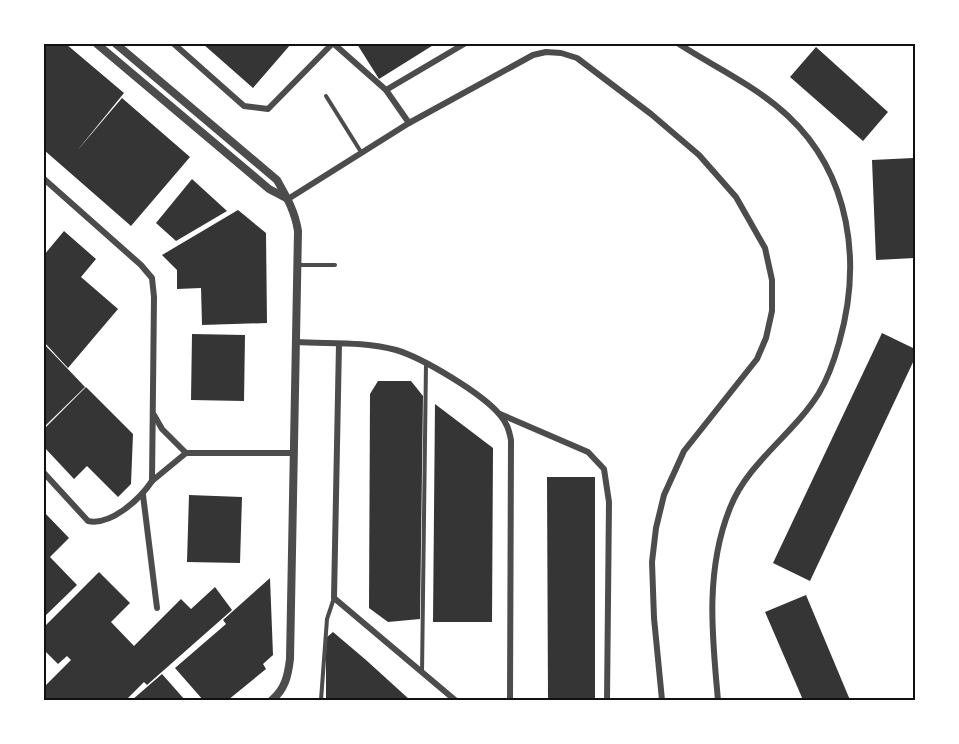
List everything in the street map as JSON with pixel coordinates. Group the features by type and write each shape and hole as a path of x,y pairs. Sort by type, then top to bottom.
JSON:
{"street":[{"path":"97,44 269,189 288,200"},
{"path":"116,44 277,180 294,212 298,231 290,659 288,678 279,694 272,700"},
{"path":"174,44 244,106 268,109 333,44 386,90 409,123"},
{"path":"386,90 464,44"},
{"path":"679,44 745,82 788,116 804,132 816,148 838,188 848,226 850,251 851,278 848,305 836,354 825,383 796,424 750,473 730,508 721,537 712,584 711,621 718,700"},
{"path":"288,200 409,123 533,55 546,52 561,53 577,58 651,114 699,155 736,197 765,248 772,280 772,311 766,338 757,359 684,451 664,495 656,528 652,562 661,700"},
{"path":"44,179 141,265 152,278 154,297 152,481"},
{"path":"296,342 370,345 397,350 426,362 469,389 500,414 588,452 604,469 609,502 607,700"},
{"path":"339,344 334,598 454,700"},
{"path":"153,413 162,429 186,453"},
{"path":"500,414 508,427 511,440 510,700"},
{"path":"44,473 88,520 96,523 105,520 143,495 152,481 186,453 293,453"},
{"path":"143,495 157,608"}],"lane":[{"path":"326,96 362,153"},
{"path":"297,265 335,265"},
{"path":"422,673 426,362"},
{"path":"321,700 327,619 334,598"}],"building":[{"path":"44,44 66,44 124,93 76,152 122,98 190,157 131,226 44,150"},
{"path":"203,44 291,44 253,88"},
{"path":"357,44 435,44 379,79"},
{"path":"816,47 888,112 863,141 790,77"},
{"path":"913,158 915,258 876,260 872,160"},
{"path":"192,179 227,211 176,241 156,223"},
{"path":"238,210 266,233 267,323 202,325 201,288 177,289 177,270 162,255"},
{"path":"64,231 96,259 81,277 118,309 68,368 44,342 44,255"},
{"path":"882,333 915,349 915,358 810,581 773,563"},
{"path":"192,334 245,335 244,401 191,400"},
{"path":"44,344 85,387 44,427"},
{"path":"378,381 411,381 423,396 420,619 388,622 369,608 370,394"},
{"path":"86,387 133,434 131,484 118,497 87,466 74,479 44,447 44,429"},
{"path":"435,404 493,448 492,622 433,622"},
{"path":"547,477 595,477 595,700 548,700"},
{"path":"189,495 242,497 240,563 187,562"},
{"path":"44,512 69,538 50,557 77,585 44,617"},
{"path":"99,572 130,603 111,622 134,646 181,599 191,609 215,587 232,610 147,685 144,682 126,700 44,700 44,687 71,660 67,656 58,664 44,650 44,627"},
{"path":"270,578 273,655 263,664 266,669 228,700 203,700 175,668 226,624 223,620"},
{"path":"806,595 850,700 803,700 765,612"},
{"path":"333,632 410,700 326,700 326,638"},
{"path":"162,674 185,700 132,700"}]}
